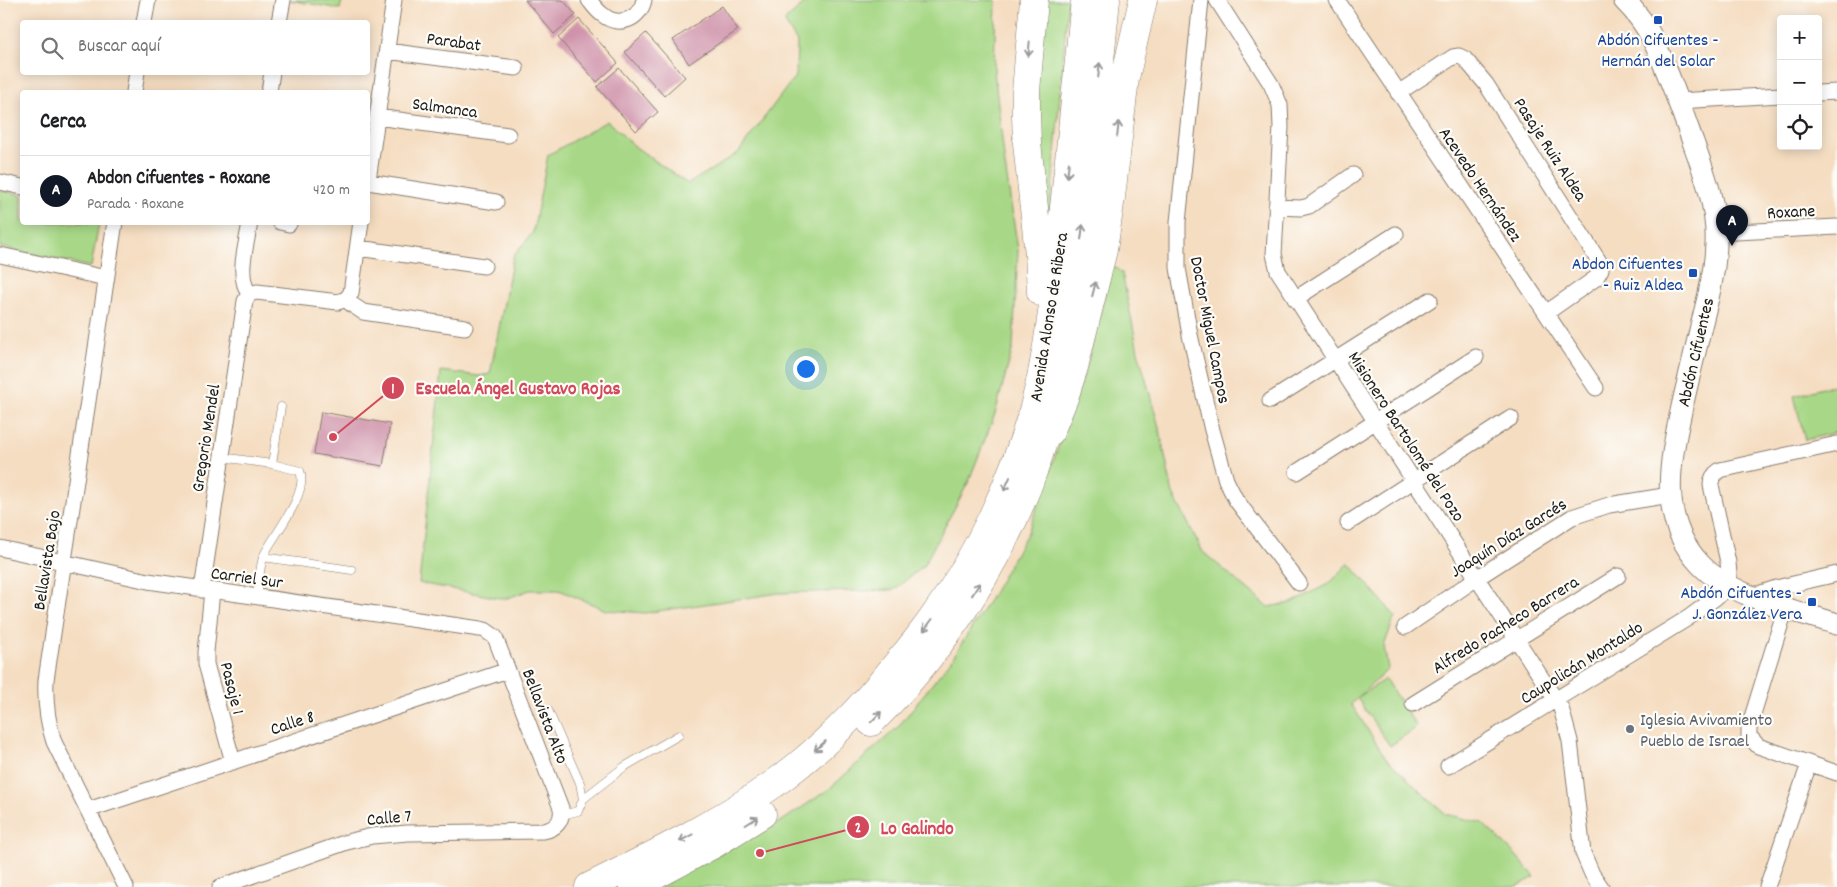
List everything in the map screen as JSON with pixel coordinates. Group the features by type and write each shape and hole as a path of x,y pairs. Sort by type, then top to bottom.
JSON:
{"highway":[{"path":"1034,0 1026,91 1026,115 1027,143 1039,254 1042,373"},
{"name":"Avenida Alonso de Ribera","path":"589,887 696,832 769,787 828,739 875,692 934,617 982,537 1012,472 1024,438 1042,373 1059,258 1085,0"},
{"name":"Avenida Alonso de Ribera","path":"633,887 714,844 788,797 847,746 890,702 941,640 981,581 1011,524 1040,452 1059,378 1083,223 1106,0"},
{"path":"1040,452 1054,424 1074,367 1099,268 1111,197 1125,78 1143,0"}],"street":[{"path":"144,20 148,0"},
{"path":"280,20 283,0"},
{"path":"370,167 394,0"},
{"path":"589,0 604,16 621,21 627,20 639,13 644,0"},
{"name":"Doctor Miguel Campos","path":"1201,0 1178,222 1177,254 1180,282 1202,387 1226,480 1236,500 1299,583"},
{"name":"Misionero Bartolomé del Pozo","path":"1217,0 1271,84 1280,105 1275,262 1282,278 1556,700 1565,718 1570,741 1583,853 1592,874 1601,887"},
{"name":"Acevedo Hernández","path":"1337,0 1596,388"},
{"name":"Abdón Cifuentes","path":"1624,0 1638,16 1653,40 1678,101 1706,178 1716,233 1711,286 1673,447 1669,480 1676,522 1685,544 1701,565 1710,574 1730,587 1786,608 1837,624"},
{"name":"Parabat","path":"387,51 516,68"},
{"name":"Pasaje Ruiz Aldea","path":"1398,92 1453,57 1459,56 1465,59 1495,97 1600,263 1601,269 1596,278 1546,313"},
{"path":"134,90 137,75"},
{"path":"269,90 272,75"},
{"path":"1822,93 1837,92"},
{"path":"1678,101 1777,95"},
{"name":"Salmanca","path":"377,117 508,135"},
{"path":"1276,207 1301,208 1309,206 1353,176"},
{"path":"370,181 496,202"},
{"path":"0,182 20,187"},
{"name":"Bellavista Bajo","path":"115,225 46,680 46,712 54,742 126,887"},
{"path":"250,225 243,275 249,294 257,292 338,302 346,299 351,293 361,225"},
{"name":"Roxane","path":"1716,233 1837,227"},
{"path":"1296,299 1396,234"},
{"path":"358,248 484,266"},
{"path":"0,255 106,278"},
{"name":"Gregorio Mendel","path":"207,590 222,457 245,301 249,294"},
{"path":"346,299 363,312 465,327"},
{"path":"1270,401 1430,300"},
{"path":"1297,472 1476,357"},
{"path":"1348,523 1511,418"},
{"path":"1730,587 1728,562 1711,486 1713,475 1720,470 1837,444"},
{"name":"Joaquín Díaz Garcés","path":"1405,627 1561,524 1583,513 1609,505 1670,495"},
{"name":"Carriel Sur","path":"0,548 64,564 148,581 480,629 490,633"},
{"path":"1752,596 1776,588 1837,574"},
{"name":"Alfredo Pacheco Barrera","path":"1412,704 1618,576"},
{"name":"Caupolicán Montaldo","path":"1448,766 1688,618 1730,587"},
{"name":"Pasaje 1","path":"207,590 206,664 233,762"},
{"path":"1786,608 1748,732 1751,740 1758,746 1837,773"},
{"name":"Bellavista Alto","path":"490,633 498,642 558,799 562,815"},
{"name":"Calle 8","path":"88,810 508,670"},
{"path":"1767,887 1809,764"},
{"name":"Calle 7","path":"220,887 366,837 408,833 543,831 553,828 562,815"}],"lane":[{"path":"272,464 281,406"},
{"path":"222,457 272,464 300,471 301,475 299,494 263,557 257,598"},
{"path":"263,557 352,570"},
{"path":"548,710 580,783 583,799"},
{"path":"562,815 578,811 583,799 624,767 679,735"}],"green space":[{"path":"289,0 342,0 340,9"},
{"path":"809,0 996,0 994,70 1005,165 1018,250 1013,347 995,414 968,483 924,565 894,590 779,593 645,613 606,610 559,590 530,590 505,599 419,583 441,371 479,376 490,374 513,257 533,232 548,155 607,121 637,148 688,184 738,153 796,75 797,42 784,21"},
{"path":"1041,0 1068,0 1048,236 1033,81"},
{"path":"0,190 20,195 20,225 99,225 91,267 0,247"},
{"path":"1112,265 1122,273 1138,351 1159,427 1173,494 1203,552 1268,607 1291,603 1330,583 1349,563 1395,616 1384,646 1388,669 1351,704 1386,758 1420,791 1446,814 1482,823 1513,852 1535,877 1516,887 657,887 785,819 829,789 898,727 952,659 991,597 1028,532 1086,369"},
{"path":"1837,384 1837,432 1805,440 1794,396"},
{"path":"1385,679 1417,727 1390,746 1357,698"}],"building":[{"path":"525,0 563,0 576,15 554,34"},
{"path":"722,6 738,30 689,64 673,40"},
{"path":"579,19 618,63 597,82 558,38"},
{"path":"646,33 685,77 664,96 625,52"},
{"path":"619,68 658,112 636,131 597,87"},
{"path":"321,412 390,424 383,466 314,454"}],"place":[{"name":"Abdón Cifuentes - Hernán del Solar","path":"1658,20"},
{"name":"Abdon Cifuentes - Roxane","path":"1732,246"},
{"name":"Abdon Cifuentes - Ruiz Aldea","path":"1693,273"},
{"name":"Escuela Ángel Gustavo Rojas","path":"333,437"},
{"name":"Abdón Cifuentes - J. González Vera","path":"1812,602"},
{"name":"Iglesia Avivamiento Pueblo de Israel","path":"1630,729"},
{"name":"Lo Galindo","path":"760,853"}]}
